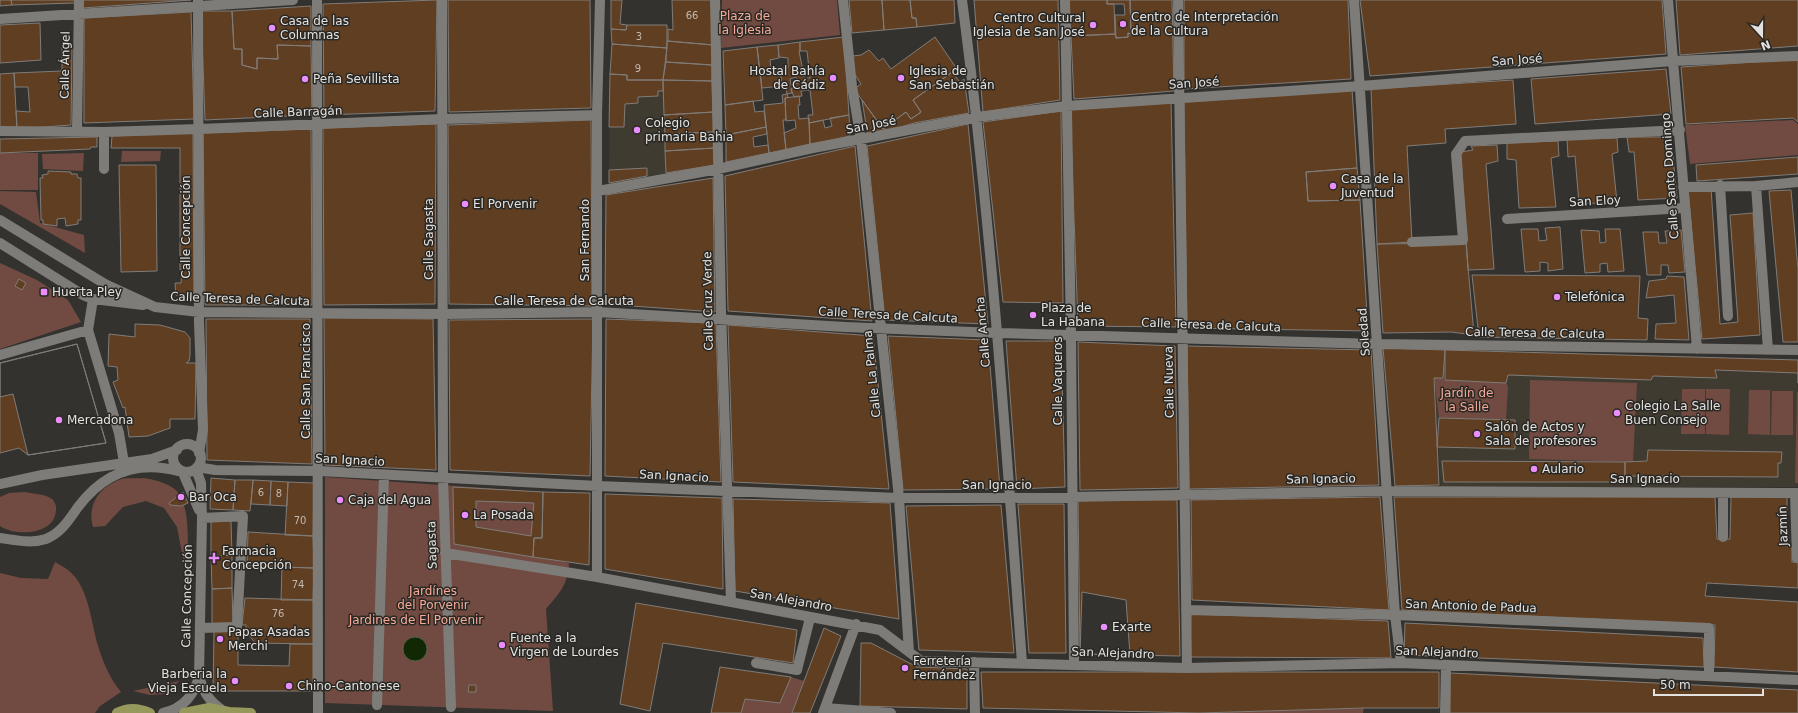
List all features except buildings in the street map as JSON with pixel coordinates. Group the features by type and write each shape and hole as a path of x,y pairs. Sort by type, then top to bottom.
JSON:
{"main road":[{"path":"184,713 209,708 251,713"},
{"path":"117,713 130,709 140,709 150,713"}],"street":[{"name":"Calle Ángel","path":"77,130 79,0"},
{"path":"0,19 79,15 198,4 293,0"},
{"name":"Calle San Francisco","path":"317,0 319,471 318,713"},
{"name":"Calle Sagasta","path":"442,0 443,478"},
{"name":"San Fernando","path":"597,577 597,115 600,0"},
{"name":"Calle Cruz Verde","path":"715,0 718,170 731,602"},
{"name":"Calle La Palma","path":"843,0 852,86 861,140 899,498 909,652"},
{"name":"Calle Ancha","path":"962,0 977,117 1010,498 1022,663"},
{"name":"Calle Vaqueros","path":"1065,0 1071,334 1071,497 1074,665"},
{"name":"Calle Nueva","path":"1178,0 1178,97 1187,668"},
{"name":"Soledad","path":"1354,0 1361,86 1395,615 1401,663"},
{"name":"Calle Santo Domingo","path":"1668,0 1680,130 1684,208 1698,349"},
{"name":"Calle Concepción","path":"198,4 202,430 199,453"},
{"name":"San José","path":"598,190 718,170 813,148 977,117 1066,106 1178,97 1361,86 1673,61 1798,56"},
{"name":"Calle Barragán","path":"0,131 77,130 104,132 443,119 597,115"},
{"path":"1412,242 1463,240 1456,154 1465,142 1680,130"},
{"path":"104,132 104,169"},
{"path":"1683,187 1720,185 1756,186 1798,182"},
{"path":"1720,185 1728,316"},
{"path":"1756,186 1768,350"},
{"name":"San Eloy","path":"1506,218 1684,208"},
{"name":"Calle Teresa de Calcuta","path":"0,220 105,284 154,307 200,312 442,314 598,312 880,329 996,333 1378,344 1798,350"},
{"path":"0,243 83,295 93,298 154,307"},
{"path":"93,298 88,330 119,433 124,463"},
{"path":"0,355 88,330"},
{"path":"1,538 38,541 53,536 70,519 83,500 115,474 150,467 178,469 192,472 197,468 199,453 197,448 192,444 186,443 180,445 176,450 174,457 178,469"},
{"path":"0,484 42,474 152,459 176,450"},
{"path":"152,459 178,469"},
{"name":"Calle Concepción","path":"163,713 174,710 187,700 195,690 199,676 202,518 201,483 197,468"},
{"name":"San Ignacio","path":"197,468 215,470 319,471 598,486 899,498 1010,498 1387,490 1797,493"},
{"name":"Calle Concepción","path":"178,469 191,488 202,518"},
{"path":"377,705 384,475"},
{"name":"Sagasta","path":"443,478 451,707"},
{"path":"1723,493 1723,537"},
{"name":"Jazmín","path":"1797,493 1797,558"},
{"path":"200,628 237,627 243,516 202,518"},
{"name":"San Alejandro","path":"445,553 597,577 810,618 856,624 880,630 921,661 1187,668 1401,663 1798,680"},
{"name":"San Antonio de Padua","path":"1186,610 1395,615 1709,628 1708,675"},
{"path":"756,664 797,670 810,618"},
{"path":"856,624 824,710 891,713"},
{"path":"974,662 975,713"},
{"path":"1445,713 1446,665"},
{"name":"Calle Concepción","path":"199,676 210,701 225,711"}],"shaded area":[{"name":"Colegio primaria Bahia","path":"610,74 663,80 666,173 609,183"},
{"name":"Colegio La Salle Buen Consejo","path":"1445,350 1798,360 1798,487 1441,487 1434,378"},
{"path":"415,637 420,638 426,644 426,654 420,660 415,661 410,660 404,654 403,649 404,644 410,638"}],"green space":[{"name":"Plaza de la Iglesia","path":"722,0 837,0 840,35 721,48"},
{"path":"1793,120 1798,124 1798,155 1690,164 1685,125"},
{"path":"122,151 161,151 160,161 121,162"},
{"path":"0,153 38,153 38,190 0,190"},
{"path":"84,153 83,171 43,169 42,154"},
{"path":"0,191 36,192 40,223 84,235 85,253 0,204"},
{"path":"0,263 37,280 68,300 81,322 0,349"},
{"name":"Jardín de la Salle","path":"1434,378 1443,378 1445,380 1506,383 1508,386 1506,420 1439,418"},
{"path":"1530,380 1637,383 1633,462 1529,459"},
{"path":"1682,389 1705,389 1705,434 1681,434"},
{"path":"1706,389 1730,389 1729,435 1706,434"},
{"path":"1749,390 1770,390 1770,435 1748,434"},
{"path":"1772,391 1793,391 1793,435 1771,435"},
{"path":"1797,392 1798,483 1795,483"},
{"name":"Jardínes del Porvenir","path":"325,477 543,492 533,556 569,563 565,583 546,609 553,711 325,703"},
{"path":"144,478 158,481 173,488 179,494 183,502 187,520 188,570 185,569 177,527 164,508 146,501 123,507 105,526 93,527 93,505 100,493 105,488 121,479"},
{"path":"25,492 49,497 55,503 56,510 54,518 49,525 34,532 15,532 0,526 0,497 9,493"},
{"path":"55,562 68,570 81,586 89,607 96,639 103,661 121,692 100,706 95,713 0,713 0,573 21,578 48,579"},
{"path":"791,677 804,681 792,713 741,713 745,699 780,703"},
{"path":"179,681 166,694 150,695 133,691"},
{"path":"1364,708 1363,713 1199,713"}],"place":[{"name":"Centro de Interpretación de la Cultura","path":"1123,24"},
{"name":"Centro Cultural Iglesia de San José","path":"1093,25"},
{"name":"Casa de las Columnas","path":"272,28"},
{"name":"Hostal Bahía de Cádiz","path":"833,78"},
{"name":"Iglesia de San Sebastián","path":"901,78"},
{"name":"Peña Sevillista","path":"305,79"},
{"name":"Colegio primaria Bahia","path":"637,130"},
{"name":"Casa de la Juventud","path":"1333,186"},
{"name":"El Porvenir","path":"465,204"},
{"name":"Huerta Pley","path":"44,292"},
{"name":"Telefónica","path":"1557,297"},
{"name":"Plaza de La Habana","path":"1033,315"},
{"name":"Colegio La Salle Buen Consejo","path":"1617,413"},
{"name":"Mercadona","path":"59,420"},
{"name":"Salón de Actos y Sala de profesores","path":"1477,434"},
{"name":"Aulario","path":"1534,469"},
{"name":"Bar Oca","path":"181,497"},
{"name":"Caja del Agua","path":"340,500"},
{"name":"La Posada","path":"465,515"},
{"name":"Farmacia Concepción","path":"214,558"},
{"name":"Exarte","path":"1104,627"},
{"name":"Papas Asadas Merchi","path":"220,639"},
{"name":"Fuente a la Virgen de Lourdes","path":"502,645"},
{"name":"Ferretería Fernández","path":"905,668"},
{"name":"Barberia la Vieja Escuela","path":"235,681"},
{"name":"Chino-Cantonese","path":"289,686"}],"park label":[{"name":"Jardines de El Porvenir","path":"416,620"}]}
